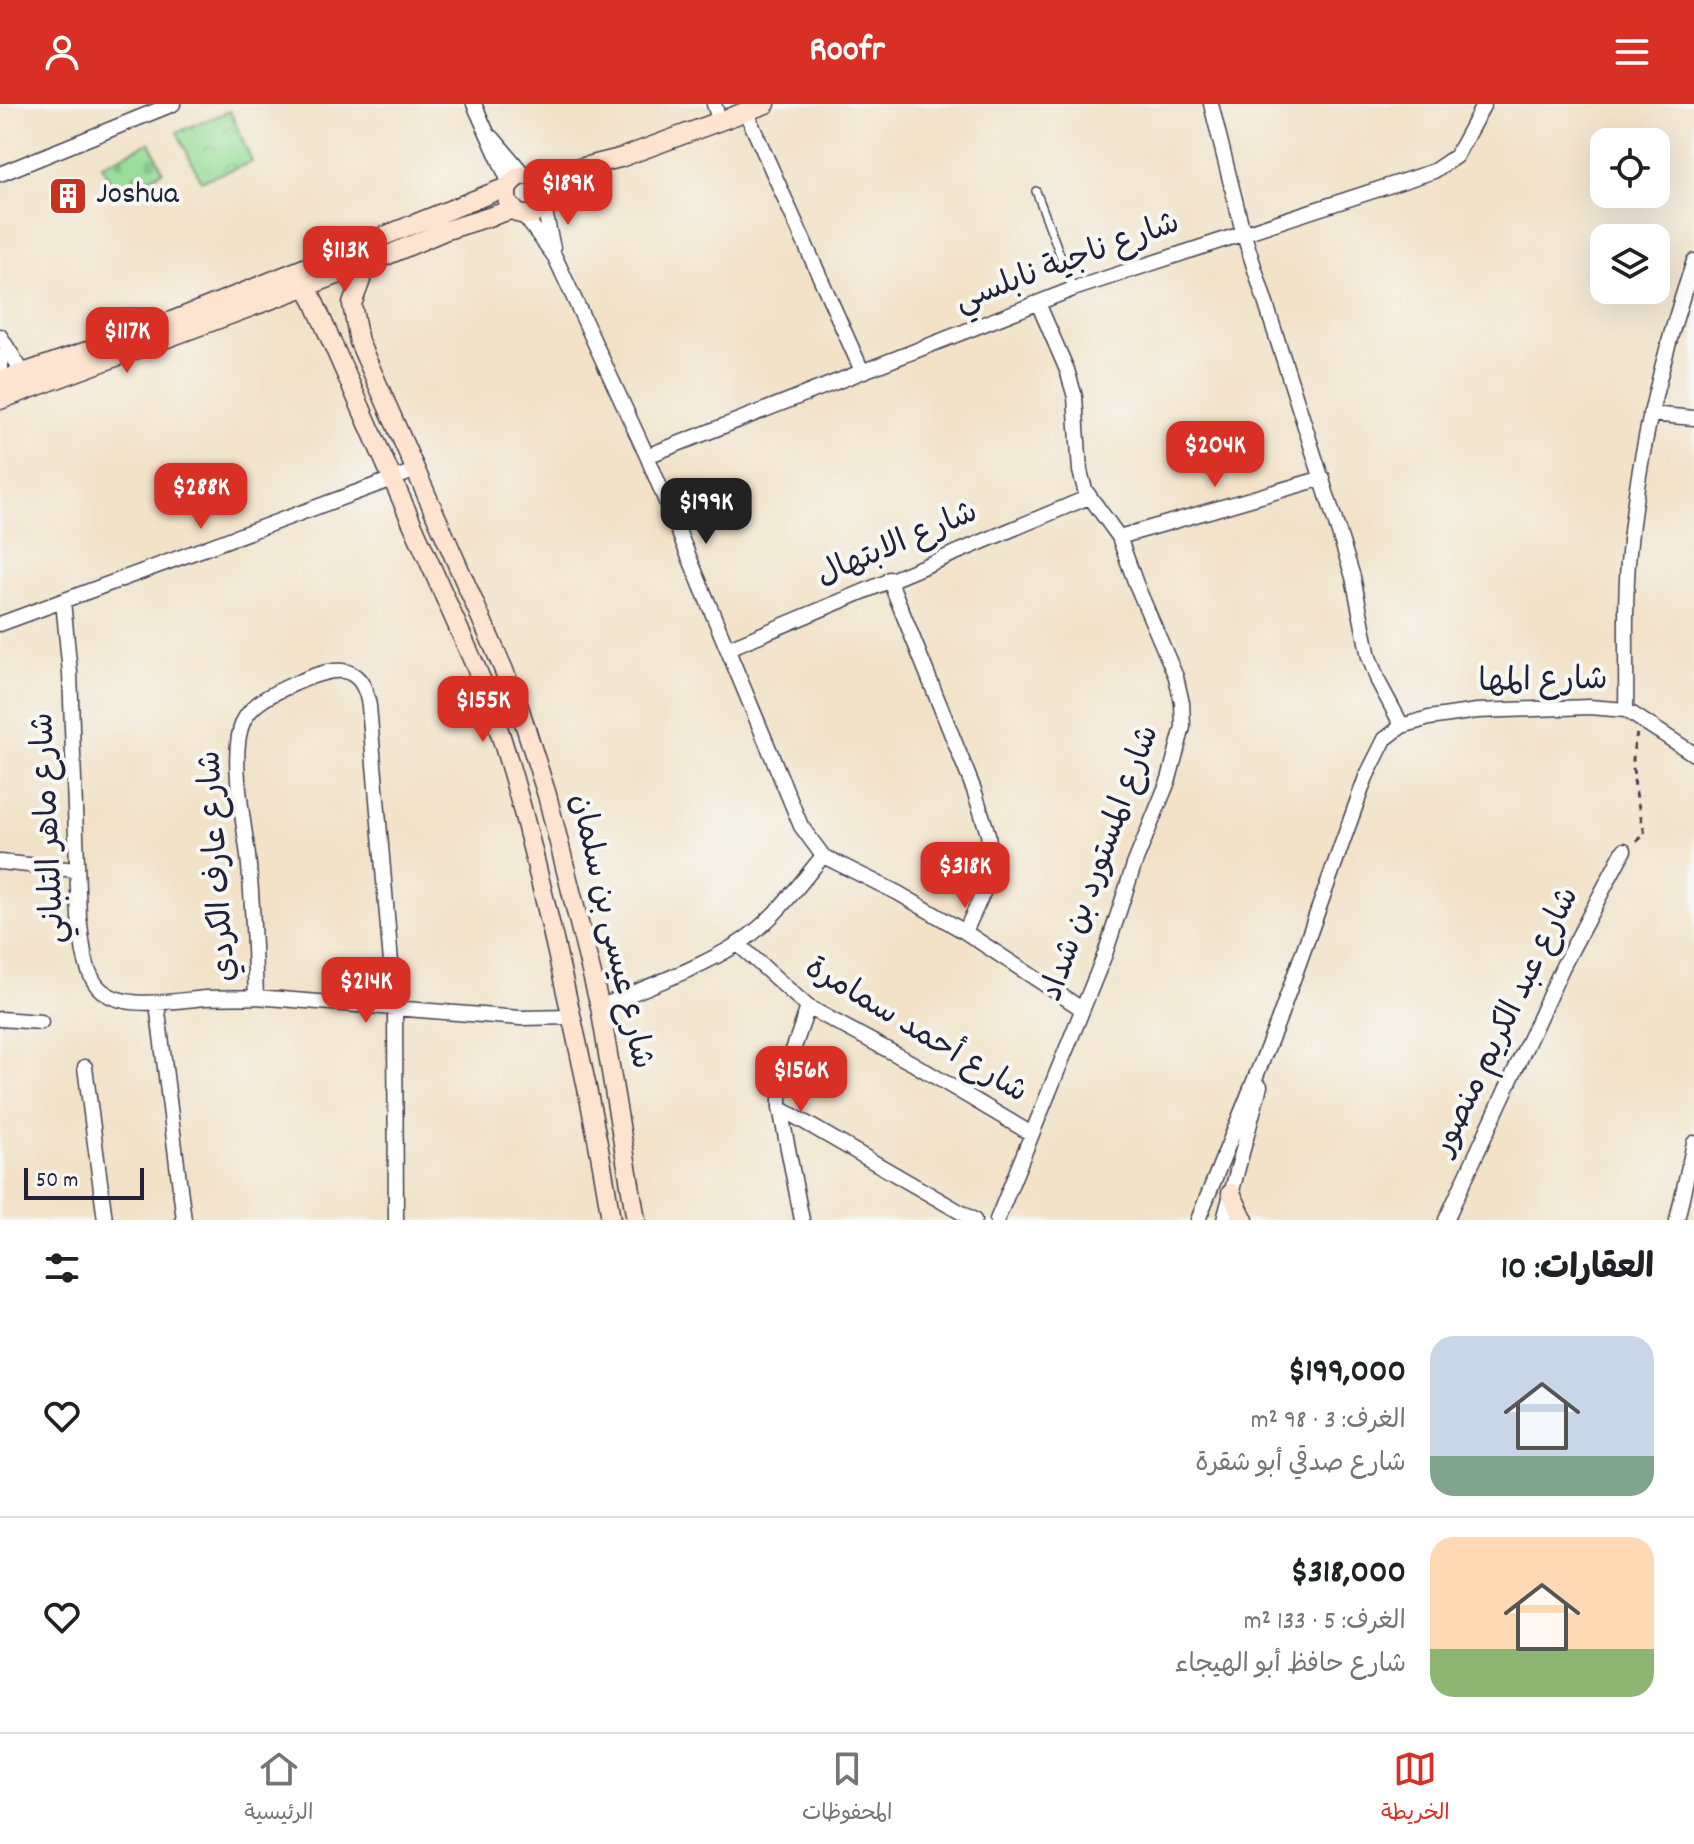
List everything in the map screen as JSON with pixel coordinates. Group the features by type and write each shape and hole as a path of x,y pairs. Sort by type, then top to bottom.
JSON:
{"street":[{"path":"0,174 173,104"},
{"path":"474,104 487,132 521,181 548,191 546,203 555,257"},
{"path":"0,357 3,389 307,286 444,231 518,212 531,214 620,158 717,113 746,112 766,104"},
{"path":"1211,104 1243,232 1353,577 1369,657 1383,693 1402,726"},
{"name":"شارع ناجية نابلسي","path":"647,456 1073,289 1411,180 1445,166 1466,141 1484,104"},
{"path":"746,112 862,371"},
{"path":"28,380 521,181 620,158"},
{"path":"521,181 508,198 555,257 647,456 801,826 823,856 898,893 965,932 1082,1009"},
{"path":"1626,710 1627,565 1638,479 1650,414 1694,261"},
{"name":"شارع عيسى بن سلمان","path":"367,264 352,304 359,342 514,696 553,817 600,1007 636,1220"},
{"name":"شارع عيسى بن سلمان","path":"307,286 481,679 505,743 572,1017 596,1126 611,1220"},
{"name":"شارع المستورد بن شداد","path":"997,1220 1105,954 1134,865 1169,779 1183,727 1176,677 1119,537 1085,490 1080,471 1075,397 1067,370 1038,303"},
{"path":"0,336 28,380"},
{"path":"1650,414 1694,418"},
{"path":"0,624 414,471"},
{"path":"1119,537 1323,478"},
{"name":"شارع الابتهال","path":"729,648 1089,497"},
{"path":"889,579 974,790 988,834 991,863 988,882 965,932"},
{"name":"شارع ماهر التلباني","path":"63,601 70,673 76,870 84,950 94,982 104,993 126,1001 157,1004"},
{"name":"شارع عارف الكردي","path":"256,997 248,859 237,754 240,729 246,715 271,695 322,672 341,670 358,677 368,694 395,1009 396,1220"},
{"name":"شارع المها","path":"1277,1024 1366,777 1385,739 1402,726 1429,718 1477,711 1589,707 1626,710 1694,754"},
{"path":"526,821 553,817"},
{"name":"شارع عبد الكريم منصور","path":"1446,1220 1563,966 1624,850"},
{"path":"600,1007 738,944 775,913 823,856"},
{"path":"0,862 76,870"},
{"name":"شارع أحمد سمامرة","path":"738,944 808,1007 912,1063 1030,1133"},
{"path":"184,1220 157,1004 256,997 520,1018 572,1017"},
{"path":"802,1220 780,1108 780,1088 808,1007"},
{"path":"0,1019 41,1022"},
{"path":"1224,1220 1277,1024"},
{"path":"1198,1220 1277,1024"},
{"path":"85,1067 105,1220"},
{"path":"780,1108 974,1220"},
{"path":"1677,1220 1694,1143"},
{"path":"1231,1193 1244,1220"}],"lane":[{"path":"1036,191 1073,289"}],"path":[{"path":"1624,850 1645,834 1634,779 1634,745 1642,719"}],"green space":[{"path":"230,111 252,162 201,181 177,132"},
{"path":"150,142 163,171 117,196 102,165"}],"place":[{"name":"Joshua","path":"68,196"}]}
